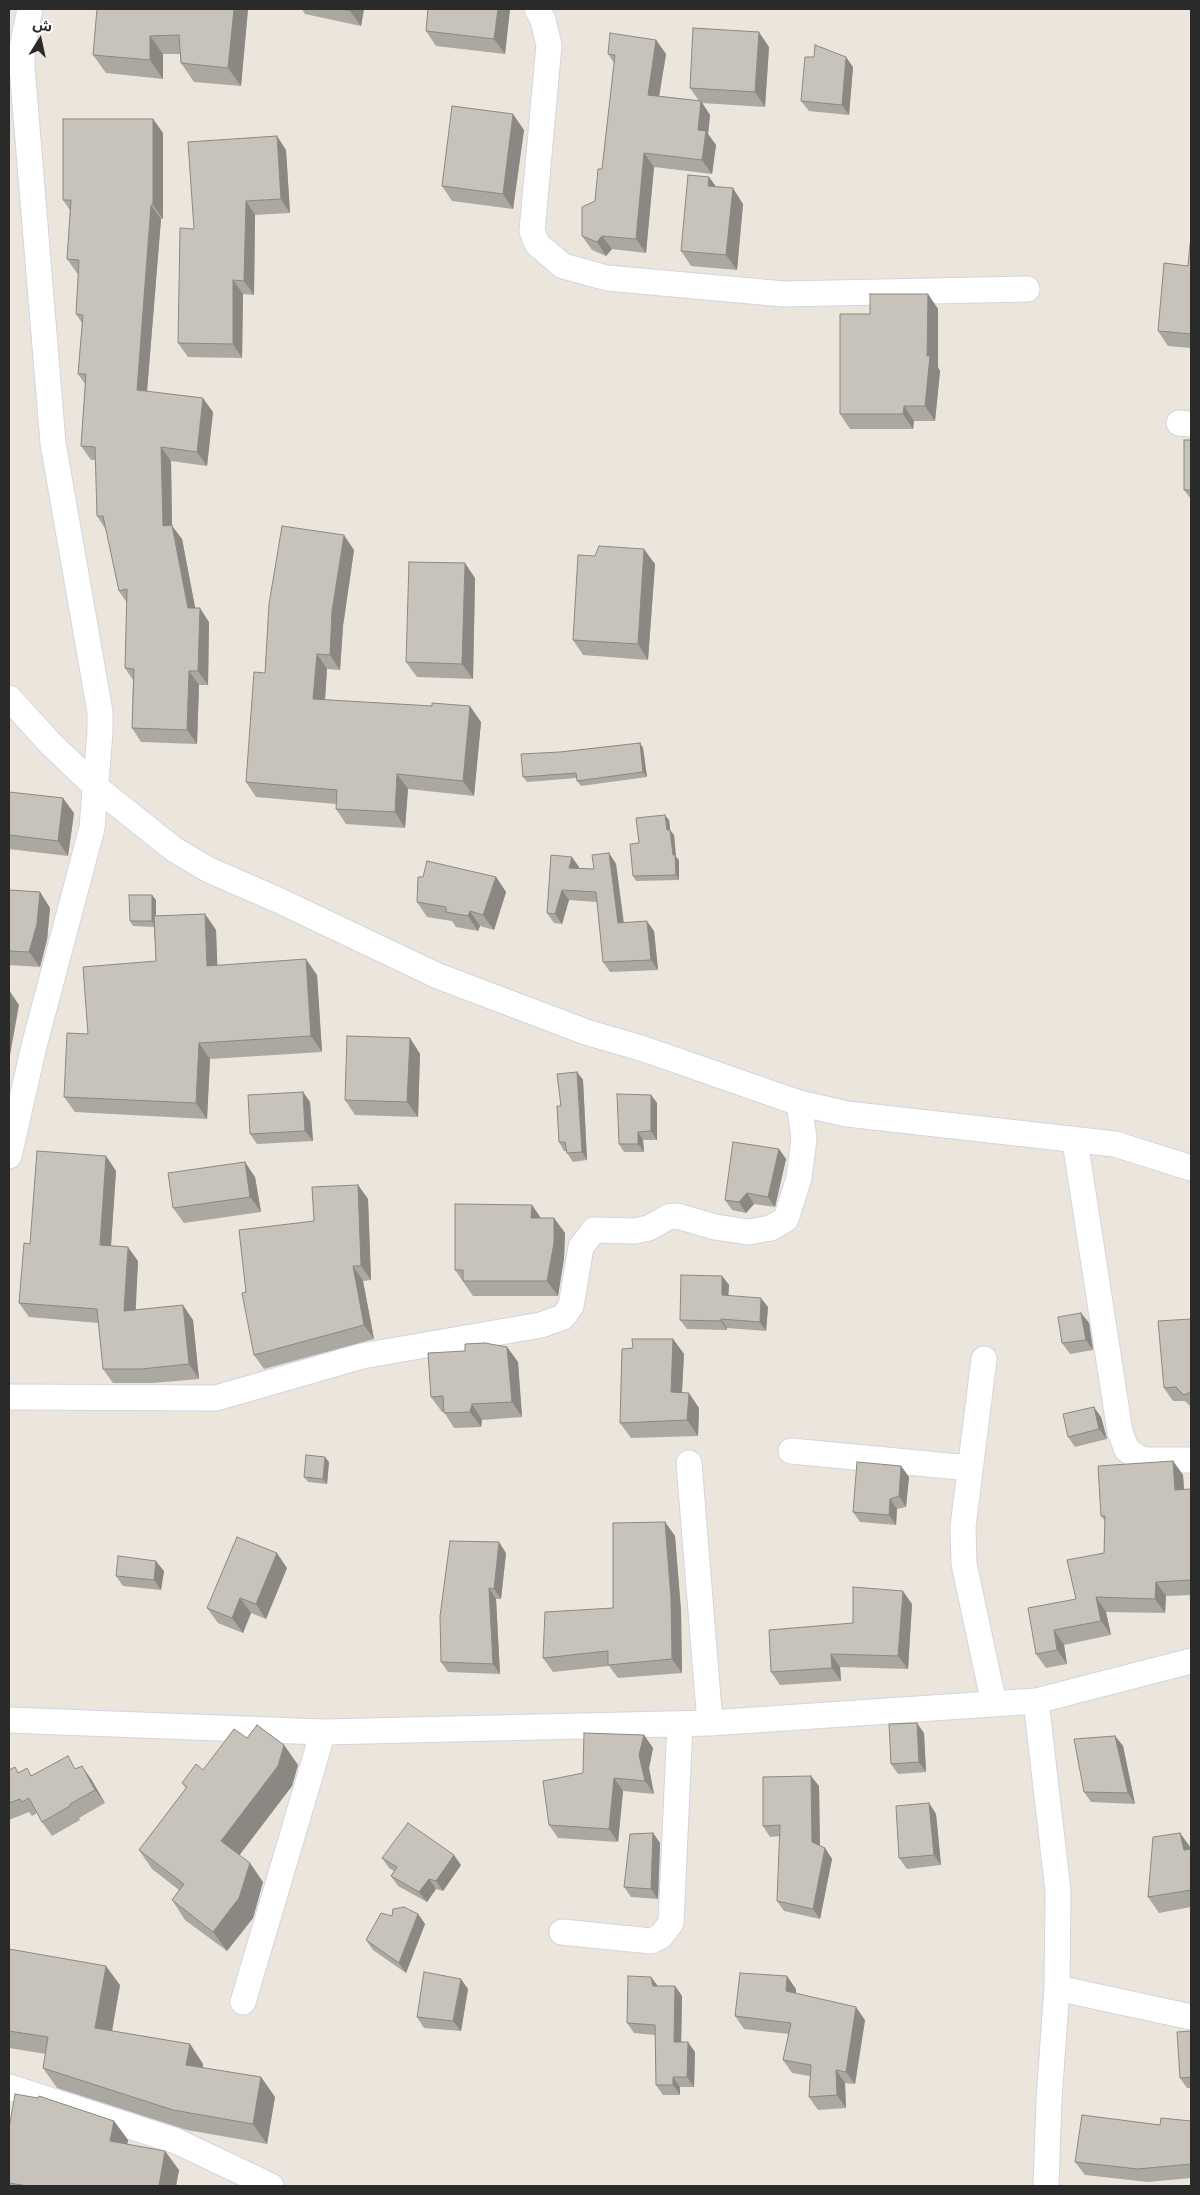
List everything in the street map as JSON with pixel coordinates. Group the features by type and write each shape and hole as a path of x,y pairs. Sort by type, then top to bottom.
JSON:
{"street":[{"path":"9,1156 34,1046 92,828 97,788 100,712 53,443 22,67 22,46 30,9"},
{"path":"537,9 543,20 549,44 532,231 537,244 563,266 607,278 784,294 1027,289"},
{"path":"9,698 97,788 175,850 209,870 278,900 438,976 586,1032 644,1049 799,1102 847,1114 1115,1144 1191,1168"},
{"path":"9,1396 216,1398 362,1356 541,1326 563,1317 571,1306 581,1247 594,1230 635,1231 649,1228 668,1217 677,1216 715,1227 748,1232 771,1228 786,1219 799,1178 802,1159 804,1139 799,1102"},
{"path":"1076,1141 1120,1432 1127,1450 1142,1460 1191,1460"},
{"path":"984,1359 962,1528 964,1564 994,1704"},
{"path":"791,1451 970,1468"},
{"path":"689,1463 710,1723"},
{"path":"9,1720 323,1732 710,1723 1036,1701 1191,1661"},
{"path":"1036,1701 1058,1891 1057,1988 1049,2099 1046,2186"},
{"path":"562,1932 651,1941 662,1936 671,1923 680,1724"},
{"path":"243,2002 323,1732"},
{"path":"1057,1988 1191,2017"},
{"path":"9,2087 176,2141 271,2186"}],"building":[{"path":"97,9 234,9 228,68 181,63 179,35 150,36 150,60 93,55"},
{"path":"428,9 498,9 494,39 426,31"},
{"path":"693,28 759,32 755,92 690,88"},
{"path":"610,33 656,40 648,95 701,101 698,130 706,131 702,160 644,153 636,239 602,236 597,242 582,236 582,207 595,201 598,169 602,169 615,55 608,54"},
{"path":"815,45 846,57 842,105 801,101 805,57 814,57"},
{"path":"452,106 513,114 503,194 442,186"},
{"path":"63,119 153,119 153,205 151,205 137,390 203,398 197,452 161,447 163,526 172,525 188,608 200,608 198,671 189,671 187,730 132,728 134,669 125,668 127,589 119,591 103,516 97,516 95,447 81,446 86,374 78,374 83,315 76,314 79,260 67,259 71,200 63,200"},
{"path":"277,136 281,199 246,201 244,281 233,280 233,344 178,343 180,228 194,229 188,142"},
{"path":"688,175 709,177 708,186 733,188 726,255 681,251"},
{"path":"1190,244 1191,334 1158,331 1164,263 1188,266"},
{"path":"870,294 928,294 927,356 930,356 925,406 904,406 903,414 840,414 840,314 870,314"},
{"path":"1184,440 1191,440 1191,490 1184,490"},
{"path":"282,526 344,535 332,611 330,655 317,654 313,699 432,706 432,703 470,706 463,781 397,774 395,812 336,809 337,790 246,782 254,672 265,673 269,604"},
{"path":"599,546 644,549 638,644 573,640 578,555 595,556"},
{"path":"409,562 465,563 462,664 406,662"},
{"path":"640,743 643,772 577,781 576,773 523,777 521,754 560,752"},
{"path":"9,792 63,798 58,841 9,835"},
{"path":"665,815 667,830 670,830 673,855 675,855 676,875 633,876 630,844 639,843 636,818"},
{"path":"609,853 618,923 647,921 651,960 603,962 596,892 562,890 555,914 547,913 551,855 572,857 569,868 594,869 592,855"},
{"path":"427,861 496,877 483,915 470,911 468,916 446,912 446,907 417,902 418,877 423,877"},
{"path":"9,890 40,892 37,924 29,952 9,951"},
{"path":"129,895 152,895 152,921 130,921"},
{"path":"205,914 207,966 306,959 311,1036 199,1043 196,1103 64,1097 67,1033 88,1034 83,967 156,961 154,916"},
{"path":"347,1036 410,1038 407,1102 345,1100"},
{"path":"577,1072 582,1152 567,1153 565,1142 559,1142 557,1106 561,1106 557,1074"},
{"path":"303,1092 305,1131 250,1134 248,1095"},
{"path":"617,1094 651,1095 651,1131 638,1132 638,1144 619,1144"},
{"path":"733,1142 779,1149 768,1197 747,1193 739,1202 725,1200"},
{"path":"37,1151 106,1156 100,1245 128,1247 124,1311 183,1305 189,1364 141,1369 103,1369 97,1309 19,1303 24,1243 30,1244"},
{"path":"245,1162 250,1197 173,1208 168,1173"},
{"path":"358,1185 361,1266 353,1266 364,1325 254,1355 242,1293 246,1292 239,1230 314,1221 312,1187"},
{"path":"455,1204 532,1205 531,1218 554,1218 554,1243 547,1281 463,1281 463,1270 455,1270"},
{"path":"681,1275 722,1276 722,1295 761,1298 760,1322 721,1319 721,1321 680,1320"},
{"path":"1081,1313 1086,1340 1062,1343 1058,1317"},
{"path":"1191,1319 1191,1392 1184,1395 1176,1387 1164,1388 1158,1321"},
{"path":"632,1339 673,1339 671,1392 689,1393 687,1420 620,1423 622,1349 633,1348"},
{"path":"485,1343 507,1347 512,1402 472,1404 470,1412 444,1413 443,1396 431,1397 428,1353 465,1351 465,1344"},
{"path":"1094,1407 1099,1429 1068,1437 1063,1414"},
{"path":"306,1455 325,1457 323,1479 304,1477"},
{"path":"1173,1461 1175,1490 1191,1489 1191,1580 1156,1582 1155,1599 1096,1597 1101,1621 1054,1630 1057,1650 1036,1654 1028,1608 1076,1599 1067,1560 1104,1553 1105,1516 1101,1516 1098,1466"},
{"path":"857,1462 901,1466 899,1496 890,1499 889,1515 853,1512"},
{"path":"665,1522 671,1598 672,1659 608,1665 608,1651 543,1658 545,1612 613,1608 613,1523"},
{"path":"237,1537 277,1553 256,1604 240,1598 232,1618 207,1608"},
{"path":"450,1541 499,1542 494,1589 489,1588 493,1664 441,1662 440,1616"},
{"path":"118,1556 156,1561 154,1580 116,1576"},
{"path":"853,1587 903,1591 898,1656 831,1654 832,1668 771,1672 769,1630 853,1623"},
{"path":"917,1723 919,1762 891,1764 889,1724"},
{"path":"257,1725 284,1745 278,1766 221,1841 250,1863 239,1898 213,1932 172,1900 184,1884 139,1850 187,1787 182,1783 196,1764 203,1770 234,1729 247,1738"},
{"path":"584,1733 644,1735 639,1755 645,1781 614,1778 609,1829 549,1825 543,1781 583,1773"},
{"path":"1115,1736 1128,1793 1084,1792 1074,1739"},
{"path":"68,1756 75,1769 82,1766 95,1790 42,1822 29,1798 22,1802 20,1799 9,1803 9,1770 15,1767 18,1773 27,1768 31,1776"},
{"path":"811,1776 812,1842 825,1848 813,1909 777,1901 780,1825 763,1826 763,1777"},
{"path":"929,1803 934,1855 899,1858 896,1806"},
{"path":"408,1823 454,1855 436,1881 429,1879 419,1892 391,1876 397,1867 382,1858"},
{"path":"653,1833 651,1889 624,1887 630,1834"},
{"path":"1180,1833 1184,1850 1191,1849 1191,1890 1148,1897 1153,1837"},
{"path":"404,1907 418,1914 399,1963 366,1940 381,1913 392,1916 393,1909"},
{"path":"9,1949 106,1966 95,2028 190,2044 186,2065 261,2077 253,2124 173,2110 43,2068 48,2037 9,2031"},
{"path":"424,1972 461,1979 453,2021 417,2017"},
{"path":"740,1973 787,1976 786,1991 856,2007 846,2072 836,2070 837,2095 809,2097 811,2065 783,2060 791,2023 735,2016"},
{"path":"628,1976 651,1977 653,1986 675,1986 674,2042 688,2042 687,2077 673,2077 673,2085 656,2085 655,2025 627,2023"},
{"path":"1191,2031 1191,2077 1180,2078 1177,2032"},
{"path":"15,2094 38,2098 39,2096 114,2121 110,2141 165,2151 159,2186 28,2186 9,2183 9,2129"},
{"path":"1082,2115 1160,2125 1161,2118 1191,2121 1191,2164 1138,2169 1075,2162"}]}
